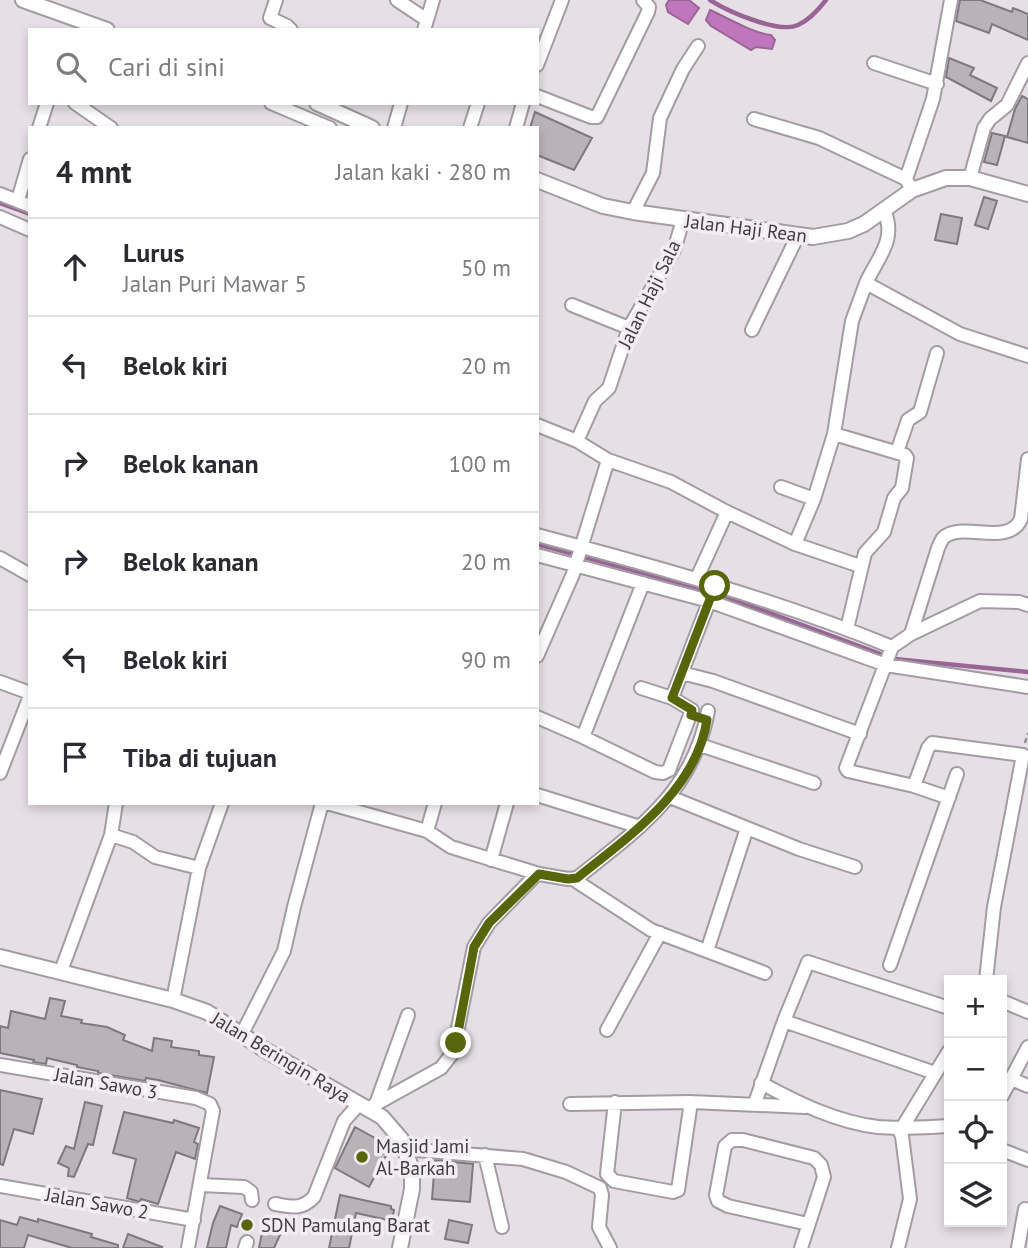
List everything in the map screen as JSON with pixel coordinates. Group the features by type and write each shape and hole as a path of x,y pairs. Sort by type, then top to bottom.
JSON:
{"street":[{"path":"23,0 101,28"},
{"path":"276,0 270,18 290,28"},
{"path":"397,0 425,25 433,0"},
{"path":"539,60 562,0"},
{"path":"539,97 597,117 648,12 649,7 643,0"},
{"path":"754,118 819,138 909,185 936,84 951,0"},
{"path":"634,212 653,173 660,118 683,69 698,46"},
{"path":"874,63 936,84"},
{"path":"970,178 984,128 1007,105 1028,63"},
{"path":"40,126 46,105"},
{"path":"78,105 107,126"},
{"path":"276,105 325,126"},
{"path":"320,105 353,124"},
{"path":"395,126 400,105"},
{"path":"471,126 477,105"},
{"path":"517,126 522,105"},
{"path":"18,200 28,166"},
{"name":"Jalan Haji Rean","path":"539,181 604,205 634,212 813,237 848,231 884,210 909,185 946,178 970,178 1028,194"},
{"path":"0,194 28,205"},
{"path":"796,544 814,499 834,434 852,321 866,284 886,249 890,233 889,220 884,210"},
{"path":"0,217 28,229"},
{"name":"Jalan Haji Sala","path":"577,441 595,401 609,388 629,328 674,250 683,220"},
{"path":"752,330 798,235"},
{"path":"866,284 960,334 1028,356"},
{"path":"572,305 629,328"},
{"path":"847,629 866,549 884,532 894,498 902,488 902,455 908,420 920,412 937,353"},
{"path":"539,426 577,441 608,460 671,482 796,544 860,566"},
{"path":"834,434 902,455"},
{"path":"911,634 943,538 953,533 1010,532 1018,526 1028,459"},
{"path":"539,651 578,556 608,460"},
{"path":"781,488 814,499"},
{"path":"698,578 727,512"},
{"path":"539,536 578,556 643,583 712,592 847,629 889,656"},
{"path":"539,555 578,556 698,578 712,592 889,656 1028,687"},
{"path":"0,558 28,574"},
{"path":"583,737 643,583"},
{"path":"672,698 712,592"},
{"path":"949,798 914,786 848,771 846,768 889,656 911,634 980,601 1019,602 1028,605"},
{"path":"682,673 713,681 860,734"},
{"path":"0,682 28,693"},
{"path":"539,718 654,772 663,773 669,769 692,710 672,698 641,688"},
{"path":"0,773 28,699"},
{"path":"573,879 640,827 679,785 700,745 708,715 691,715"},
{"path":"914,786 932,743 1023,755 994,907 987,975"},
{"path":"700,745 814,783"},
{"path":"890,965 957,774"},
{"path":"539,796 640,827"},
{"path":"670,797 799,849 855,867"},
{"path":"61,971 111,835 116,805"},
{"path":"173,1000 199,868 221,805"},
{"path":"242,1034 284,951 323,805"},
{"path":"331,805 427,831 451,847 491,860 539,874 573,879 651,930 765,973"},
{"path":"427,831 434,805"},
{"path":"491,860 506,805"},
{"path":"707,951 747,828"},
{"path":"111,835 133,842 155,857 199,868"},
{"path":"275,1204 293,1207 306,1205 314,1196 344,1121 367,1105 432,1074 447,1062 457,1035 474,947 489,923 539,874"},
{"path":"607,1030 660,933"},
{"name":"Jalan Beringin Raya","path":"0,957 173,1000 206,1012 265,1050 367,1105 391,1125 405,1149 412,1170 412,1189 400,1248"},
{"path":"755,1103 808,962 944,1006"},
{"path":"1007,1003 1028,1012"},
{"path":"367,1105 408,1015"},
{"path":"784,1021 935,1073"},
{"path":"1007,1088 1028,1047"},
{"path":"898,1248 910,1199 900,1128 944,1059"},
{"name":"Jalan Sawo 3","path":"0,1065 196,1098 210,1104 213,1111 201,1185"},
{"path":"1012,1079 1028,1086"},
{"path":"761,1083 805,1107"},
{"path":"615,1102 607,1174 614,1181 673,1192 678,1190 691,1102"},
{"path":"570,1104 755,1103 805,1107 867,1125 900,1128 944,1126"},
{"path":"801,1248 824,1177 821,1165 814,1158 743,1140 732,1140 725,1146 716,1195 718,1201 728,1206 808,1224"},
{"path":"405,1149 523,1159 566,1172 600,1188 602,1195 599,1227 610,1248"},
{"path":"1007,1152 1028,1160"},
{"path":"485,1155 502,1227"},
{"path":"188,1248 201,1185 244,1188 251,1192 252,1200"},
{"name":"Jalan Sawo 2","path":"0,1186 194,1220"},
{"path":"1018,1248 1025,1209"}],"shaded area":[{"path":"669,0 689,0 699,8 688,24 668,12 666,5"},
{"path":"710,10 748,28 771,35 775,40 772,49 756,47 751,50 711,26 706,20"}],"building":[{"path":"960,0 980,0 1012,12 1013,8 1028,14 1028,40 992,24 989,33 956,21"},
{"path":"949,58 974,68 970,75 997,88 991,101 946,77"},
{"path":"1022,96 1028,99 1028,143 1007,137 1015,109"},
{"path":"535,112 592,138 574,170 539,156 539,126 531,126"},
{"path":"992,133 1005,136 997,165 984,162"},
{"path":"984,197 997,201 988,229 975,225"},
{"path":"941,214 962,218 957,244 935,240"},
{"path":"50,998 65,1001 61,1016 82,1020 81,1023 107,1027 125,1035 123,1040 152,1051 154,1038 172,1041 171,1047 199,1051 199,1055 214,1057 207,1093 158,1080 146,1078 145,1081 98,1073 47,1058 46,1064 0,1053 0,1026 8,1028 11,1011 45,1019"},
{"path":"0,1090 42,1099 33,1134 14,1129 3,1165 0,1164"},
{"path":"85,1102 102,1106 93,1145 88,1144 74,1177 68,1176 69,1168 58,1163 66,1146 74,1149"},
{"path":"124,1112 173,1123 174,1120 199,1128 194,1142 198,1144 195,1159 176,1152 158,1204 127,1198 136,1159 113,1153"},
{"name":"Masjid Jami Al-Barkah","path":"355,1127 391,1147 369,1187 335,1168"},
{"path":"435,1160 473,1164 470,1202 432,1199"},
{"path":"340,1195 391,1206 394,1210 392,1221 356,1213 349,1248 329,1248"},
{"path":"220,1206 242,1214 237,1227 231,1225 226,1248 207,1248 213,1223"},
{"path":"20,1217 38,1222 38,1219 92,1234 91,1237 118,1245 118,1248 72,1248 28,1235 24,1248 0,1248 0,1220 17,1225"},
{"path":"449,1220 472,1225 468,1243 445,1239"},
{"path":"263,1228 280,1235 274,1248 259,1248"},
{"path":"128,1234 162,1247 123,1248"}],"waterway":[{"path":"710,0 753,20 789,27 806,20 826,0"},
{"path":"0,203 28,213"},
{"path":"539,545 718,594 894,659 1028,672"}],"place":[{"name":"Masjid Jami Al-Barkah","path":"362,1157"},
{"name":"SDN Pamulang Barat","path":"247,1225"}],"route":[{"path":"456,1043 474,947 489,923 539,874 577,878 640,827 679,785 700,745 707,720 691,715 692,710 672,698 715,586"}]}
